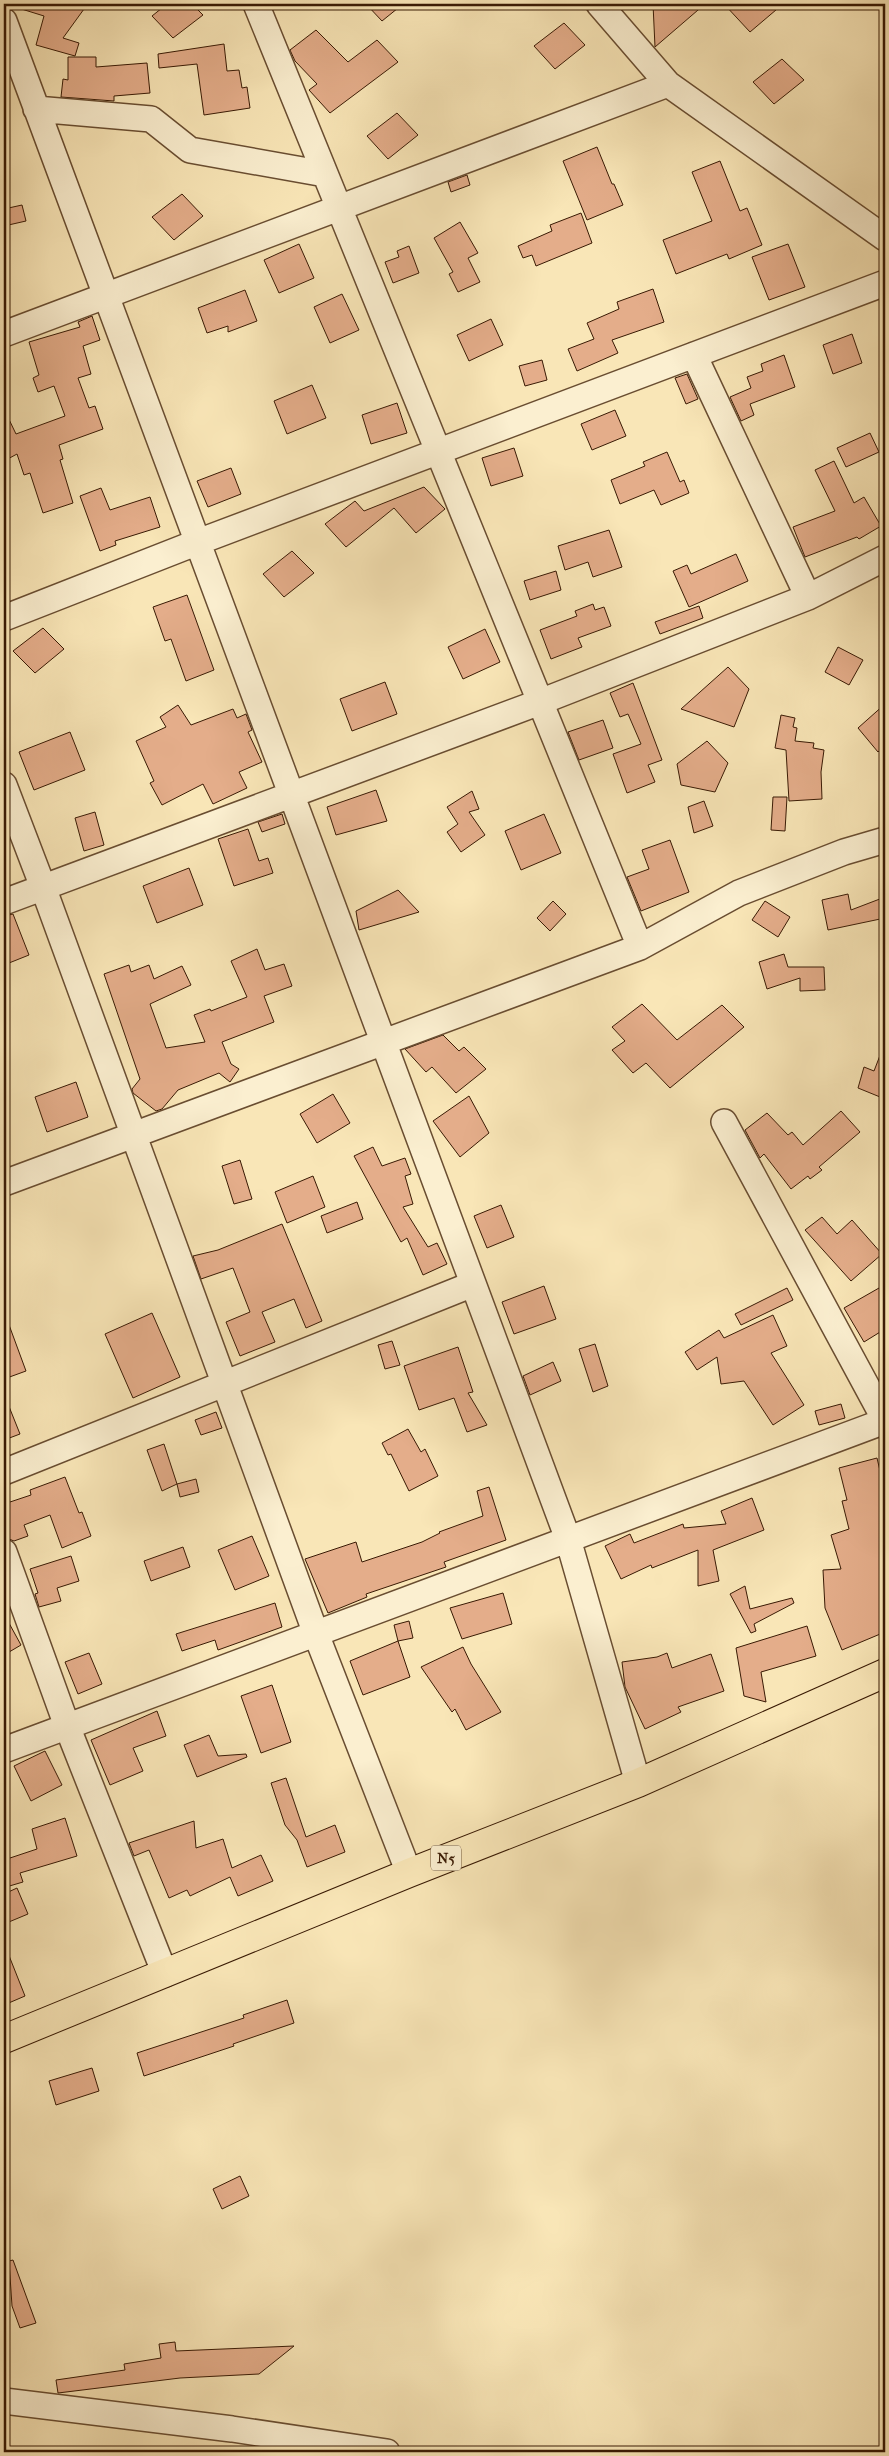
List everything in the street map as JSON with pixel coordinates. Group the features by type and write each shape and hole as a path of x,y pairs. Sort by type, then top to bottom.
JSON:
{"highway":[{"name":"N5","path":"4,2039 409,1873 638,1783 885,1673"}],"street":[{"path":"256,4 640,947"},
{"path":"600,4 668,84 885,238"},
{"path":"4,21 568,1539 638,1783"},
{"path":"4,334 668,84"},
{"path":"36,109 151,119 190,150 326,174"},
{"path":"4,618 198,542 885,282"},
{"path":"694,355 808,597"},
{"path":"4,902 540,702 808,597 885,558"},
{"path":"4,785 43,886 316,1634 409,1873"},
{"path":"4,1183 640,947 739,893 844,852 885,840"},
{"path":"4,1750 885,1421 724,1122"},
{"path":"4,1472 473,1284"},
{"path":"4,1552 67,1726 165,1974"},
{"path":"4,2401 387,2452"}],"building":[{"path":"15,4 49,4 61,7 63,4 77,4 84,9 63,38 79,43 75,56 36,45 44,16 15,7"},
{"path":"167,4 192,4 203,15 173,38 152,16"},
{"path":"366,4 403,4 382,21"},
{"path":"653,4 705,4 655,47"},
{"path":"724,4 783,4 750,32"},
{"path":"564,23 585,45 555,69 534,46"},
{"path":"316,30 348,62 377,40 398,62 330,113 309,90 317,84 295,61 290,50"},
{"path":"224,44 227,71 239,70 242,88 247,87 250,108 204,115 197,64 159,68 158,54"},
{"path":"68,57 96,57 96,67 147,63 150,93 114,96 114,101 61,97 63,79 68,80"},
{"path":"782,59 804,80 774,104 753,82"},
{"path":"397,113 418,135 388,159 367,136"},
{"path":"597,147 623,205 587,220 563,161"},
{"path":"720,161 740,211 747,208 762,245 729,259 727,254 676,274 663,240 712,221 692,172"},
{"path":"467,175 470,185 451,192 448,182"},
{"path":"182,194 203,216 174,240 152,217"},
{"path":"22,205 26,221 4,226 4,209"},
{"path":"581,213 592,243 536,266 532,255 523,258 518,246 552,231 550,225"},
{"path":"460,222 478,253 468,258 480,282 458,292 449,274 453,272 434,238"},
{"path":"299,244 314,278 279,293 264,260"},
{"path":"788,244 805,287 769,300 752,257"},
{"path":"409,246 419,273 393,283 385,262 399,257 397,251"},
{"path":"653,289 664,322 612,340 618,353 577,371 568,349 594,339 587,323 619,309 617,302"},
{"path":"245,290 257,321 228,332 228,326 207,333 198,308"},
{"path":"342,294 359,330 330,343 314,307"},
{"path":"92,316 100,340 83,346 91,374 78,378 89,408 95,406 103,429 59,445 63,459 60,460 73,503 43,513 30,473 24,475 17,454 4,461 4,409 16,434 65,416 54,386 38,392 33,378 39,375 29,342 80,327 78,322"},
{"path":"491,319 503,345 469,361 457,335"},
{"path":"852,334 862,363 833,374 823,345"},
{"path":"784,355 795,387 750,404 754,415 741,421 730,397 751,388 747,377 763,371 761,364"},
{"path":"542,360 547,380 525,386 519,366"},
{"path":"687,374 698,399 686,404 675,378"},
{"path":"312,385 326,418 287,434 274,401"},
{"path":"397,403 407,433 371,444 362,415"},
{"path":"615,410 626,436 592,450 581,424"},
{"path":"870,433 879,452 846,467 837,448"},
{"path":"514,448 523,476 491,486 482,458"},
{"path":"667,452 680,482 684,480 689,493 661,505 654,490 620,504 611,480 645,466 643,462"},
{"path":"834,461 854,503 864,497 881,526 859,539 857,537 805,557 793,527 835,511 815,470"},
{"path":"231,468 241,494 208,507 197,481"},
{"path":"424,487 445,509 416,533 394,508 346,547 325,524 355,501 364,511"},
{"path":"101,488 110,510 150,497 160,527 115,541 116,545 100,551 80,496"},
{"path":"609,530 622,567 593,577 588,562 565,570 558,546"},
{"path":"292,551 314,573 284,597 263,574"},
{"path":"736,554 748,581 689,607 673,571 687,565 691,574"},
{"path":"556,571 561,590 530,600 524,581"},
{"path":"187,595 214,670 186,681 171,639 165,641 153,607"},
{"path":"593,604 595,610 604,607 611,626 578,638 582,647 551,659 540,630 577,616 575,611"},
{"path":"699,606 703,618 660,634 655,622"},
{"path":"43,628 64,649 35,673 13,651"},
{"path":"485,629 500,662 463,679 448,647"},
{"path":"838,647 863,660 849,685 825,672"},
{"path":"728,667 749,689 734,727 681,709"},
{"path":"385,682 397,714 352,731 340,699"},
{"path":"633,683 662,760 648,765 655,782 627,793 613,754 641,744 628,714 620,717 610,693"},
{"path":"885,704 885,745 878,752 858,728"},
{"path":"178,705 191,725 233,709 237,718 246,714 252,730 248,732 262,762 239,772 247,788 213,804 203,784 162,805 150,783 154,781 136,741 166,727 160,717"},
{"path":"781,715 795,718 793,727 797,728 795,741 814,743 813,748 824,750 821,772 822,799 789,801 786,750 775,748"},
{"path":"603,720 613,748 579,760 568,732"},
{"path":"70,732 85,770 34,790 19,752"},
{"path":"707,741 728,763 715,792 681,785 677,764"},
{"path":"376,790 387,821 336,835 327,807"},
{"path":"472,791 479,809 469,812 485,835 461,852 447,832 458,824 447,807"},
{"path":"773,797 787,797 785,831 771,830"},
{"path":"704,801 713,826 694,833 688,807"},
{"path":"95,812 104,845 84,851 75,818"},
{"path":"282,814 285,824 262,832 258,822"},
{"path":"544,814 561,853 521,870 505,831"},
{"path":"248,829 259,861 268,858 273,873 234,886 218,839"},
{"path":"670,840 689,892 641,911 627,877 649,869 642,850"},
{"path":"189,868 203,905 157,923 143,886"},
{"path":"398,890 419,912 359,930 356,911"},
{"path":"848,894 851,910 885,897 885,918 828,930 822,900"},
{"path":"553,901 566,914 550,931 537,918"},
{"path":"765,901 790,917 778,937 752,920"},
{"path":"13,914 29,955 4,965 4,916"},
{"path":"257,949 265,970 284,964 292,986 264,996 274,1022 222,1042 231,1064 239,1069 230,1082 219,1073 178,1090 162,1109 156,1111 133,1093 132,1089 140,1079 104,974 129,965 131,972 149,965 154,979 182,966 191,985 150,1004 166,1048 205,1042 194,1015 210,1009 211,1011 247,997 231,961"},
{"path":"784,954 788,967 824,967 825,990 800,991 800,978 767,989 759,962"},
{"path":"642,1004 677,1040 722,1005 744,1027 670,1088 646,1063 633,1073 612,1050 625,1041 612,1027"},
{"path":"443,1035 459,1051 464,1047 486,1069 456,1093 432,1067 426,1072 405,1049"},
{"path":"884,1045 885,1099 858,1088 864,1067 874,1071"},
{"path":"76,1082 88,1117 47,1132 35,1097"},
{"path":"333,1094 350,1123 317,1143 300,1114"},
{"path":"469,1096 489,1133 460,1157 433,1121"},
{"path":"841,1111 860,1132 819,1167 822,1170 810,1179 808,1176 791,1189 764,1154 760,1158 745,1130 767,1113 788,1135 792,1132 803,1145"},
{"path":"373,1147 382,1166 405,1158 411,1174 405,1176 413,1204 403,1207 428,1247 437,1243 447,1264 423,1275 407,1238 401,1242 354,1156"},
{"path":"240,1160 252,1199 234,1204 222,1166"},
{"path":"313,1176 325,1207 287,1223 275,1192"},
{"path":"357,1202 363,1219 327,1233 321,1216"},
{"path":"501,1205 514,1237 487,1248 474,1216"},
{"path":"822,1217 837,1234 852,1220 882,1254 851,1281 805,1230"},
{"path":"282,1224 322,1321 306,1328 294,1299 262,1312 275,1342 240,1356 226,1322 250,1312 233,1268 201,1279 193,1256 218,1250"},
{"path":"544,1286 556,1319 514,1334 502,1302"},
{"path":"787,1288 793,1300 741,1325 735,1314"},
{"path":"879,1288 885,1299 885,1329 864,1342 844,1308"},
{"path":"152,1313 180,1377 133,1398 105,1334"},
{"path":"4,1315 26,1371 4,1379"},
{"path":"773,1315 787,1346 771,1353 804,1405 773,1425 744,1381 721,1384 717,1357 697,1370 685,1352 719,1330 724,1338"},
{"path":"392,1341 400,1365 385,1369 378,1345"},
{"path":"595,1344 608,1386 593,1392 579,1349"},
{"path":"458,1347 473,1392 468,1393 487,1425 467,1432 454,1398 419,1410 404,1366"},
{"path":"553,1362 561,1381 530,1395 523,1376"},
{"path":"4,1394 20,1434 4,1440"},
{"path":"841,1404 845,1418 819,1425 815,1411"},
{"path":"216,1412 222,1428 201,1435 195,1420"},
{"path":"408,1429 421,1452 425,1449 438,1476 409,1491 391,1454 388,1455 382,1443"},
{"path":"164,1444 177,1484 162,1491 147,1450"},
{"path":"877,1458 885,1492 885,1632 842,1650 825,1608 823,1570 841,1569 831,1535 849,1529 842,1501 847,1500 839,1468"},
{"path":"65,1477 79,1513 82,1512 91,1536 62,1548 50,1515 24,1525 28,1536 14,1541 9,1539 4,1524 4,1504 31,1495 30,1490"},
{"path":"196,1479 199,1492 180,1497 177,1484"},
{"path":"489,1487 506,1540 444,1562 446,1567 366,1594 367,1597 328,1613 305,1559 356,1542 362,1562 422,1542 439,1532 483,1516 477,1491"},
{"path":"752,1498 764,1530 713,1550 719,1581 698,1586 698,1550 652,1568 651,1565 621,1579 605,1546 630,1534 634,1543 683,1524 684,1528 726,1524 721,1511"},
{"path":"252,1536 269,1576 235,1590 218,1550"},
{"path":"183,1547 190,1567 151,1581 144,1561"},
{"path":"71,1556 79,1581 57,1588 61,1601 39,1607 35,1594 38,1593 30,1569"},
{"path":"745,1586 750,1609 792,1598 794,1603 754,1624 756,1631 751,1633 730,1594"},
{"path":"503,1593 512,1624 462,1639 450,1608"},
{"path":"275,1603 282,1627 218,1650 215,1640 182,1651 176,1634"},
{"path":"4,1614 21,1645 4,1655"},
{"path":"409,1621 413,1638 398,1641 394,1625"},
{"path":"807,1626 816,1656 761,1672 766,1702 744,1696 736,1648"},
{"path":"398,1641 410,1677 363,1695 350,1661"},
{"path":"463,1647 471,1664 501,1712 466,1730 455,1709 452,1712 421,1667"},
{"path":"89,1653 102,1684 78,1694 65,1662"},
{"path":"667,1653 672,1668 711,1654 724,1691 678,1707 681,1712 645,1729 625,1687 622,1662 657,1657"},
{"path":"272,1685 291,1742 261,1753 241,1696"},
{"path":"157,1711 166,1736 133,1748 143,1771 110,1785 91,1740"},
{"path":"209,1735 218,1756 246,1754 247,1757 197,1777 184,1745"},
{"path":"45,1751 62,1785 31,1801 14,1766"},
{"path":"286,1778 306,1837 335,1825 345,1852 307,1867 297,1840 285,1825 271,1783"},
{"path":"65,1818 77,1856 20,1873 23,1882 6,1887 4,1860 37,1849 32,1829"},
{"path":"194,1821 196,1848 223,1839 232,1868 261,1855 273,1881 238,1896 230,1877 190,1896 187,1890 169,1898 149,1850 134,1856 129,1843"},
{"path":"17,1888 28,1914 4,1924 4,1894"},
{"path":"4,1943 25,1996 4,2005"},
{"path":"287,2000 294,2023 233,2044 234,2046 144,2076 137,2053 244,2018 243,2015"},
{"path":"92,2068 99,2091 56,2105 49,2081"},
{"path":"240,2176 249,2196 222,2209 213,2189"},
{"path":"13,2260 36,2323 20,2328 12,2306 9,2261"},
{"path":"175,2342 176,2351 294,2346 259,2374 180,2378 58,2393 56,2380 125,2370 124,2364 161,2358 159,2344"}]}
